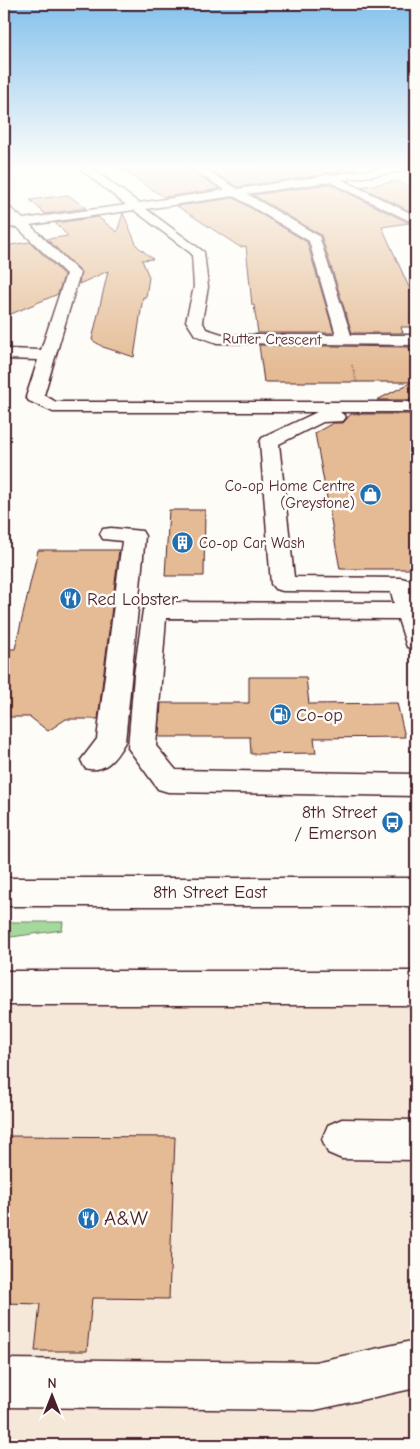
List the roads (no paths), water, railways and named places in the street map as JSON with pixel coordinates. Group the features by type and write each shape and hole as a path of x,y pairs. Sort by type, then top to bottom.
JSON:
{"street":[{"path":"26,236 73,273 46,355 35,397 54,407 416,407"},
{"name":"Rutter Crescent","path":"175,236 198,252 201,262 199,307 194,321 200,332 222,340 416,340"},
{"path":"309,236 315,239 345,340"},
{"path":"4,354 46,355"},
{"path":"416,417 320,417 269,442 283,584 401,585 416,641"},
{"path":"95,760 111,742 134,536 111,534"},
{"path":"408,611 155,610 147,676 142,748 168,781 416,785"},
{"name":"8th Street East","path":"4,892 416,892"},
{"path":"4,988 416,988"},
{"path":"342,1139 416,1140"},
{"path":"4,1383 315,1386 416,1364"}],"place":[{"name":"Co-op Home Centre (Greystone)","path":"371,495"},
{"name":"Co-op Car Wash","path":"183,543"},
{"name":"Red Lobster","path":"71,599"},
{"name":"Co-op","path":"280,715"},
{"name":"8th Street / Emerson","path":"393,822"},
{"name":"A&W","path":"88,1218"}]}
